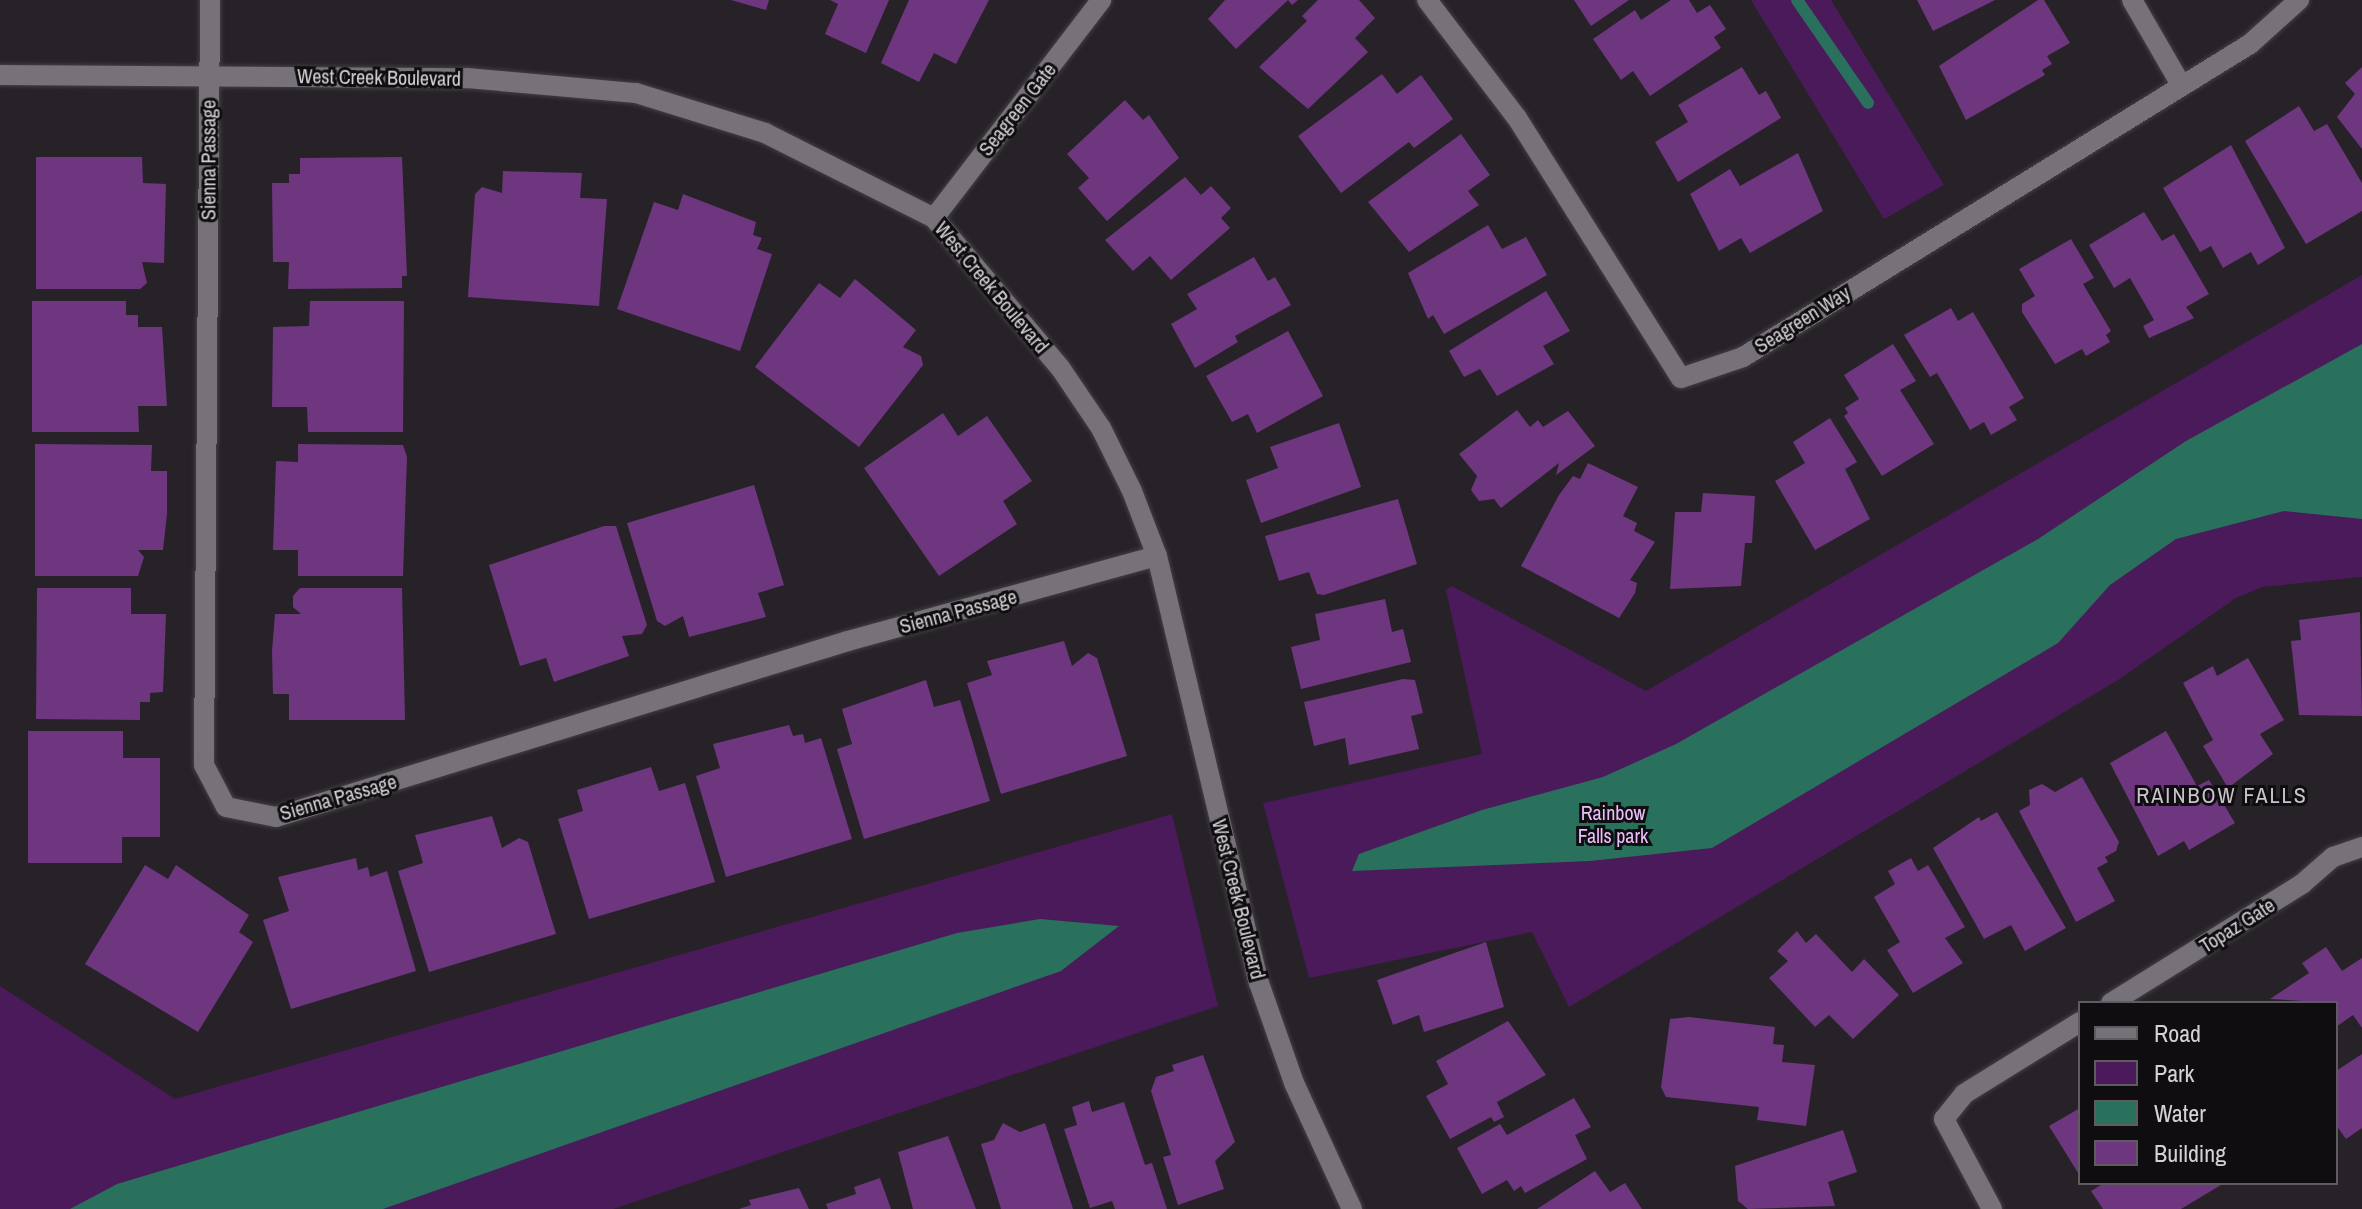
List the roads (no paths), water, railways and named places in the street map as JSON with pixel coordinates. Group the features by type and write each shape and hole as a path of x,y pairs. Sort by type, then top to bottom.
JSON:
{"street":[{"path":"208,74 210,0"},
{"name":"Seagreen Gate","path":"934,218 1101,0"},
{"name":"Seagreen Way","path":"1427,0 1517,118 1681,378 1743,357 2250,44 2299,0"},
{"path":"2132,0 2181,85"},
{"name":"West Creek Boulevard","path":"0,75 208,74 482,79 636,93 765,133 934,218 1013,307 1101,428 1157,556 1259,983 1294,1083 1352,1209"},
{"name":"Sienna Passage","path":"208,74 204,765 226,807 276,817 848,641 1157,556"},
{"name":"Topaz Gate","path":"2114,1001 2302,884 2333,857 2362,847"},
{"path":"1992,1209 1944,1119 1964,1094 2078,1023"}],"water":[{"path":"2362,344 2362,519 2284,511 2176,539 2110,585 2058,643 1712,848 1590,861 1352,871 1359,854 1482,810 1603,777 1676,744 2038,539 2186,441"},
{"path":"1040,919 1119,926 1061,971 383,1209 70,1209 117,1184 957,933"}],"waterway":[{"path":"1797,0 1868,103"}],"district":[{"name":"RAINBOW FALLS","path":"2222,796"}],"park label":[{"name":"Rainbow Falls park","path":"1613,824"}]}
